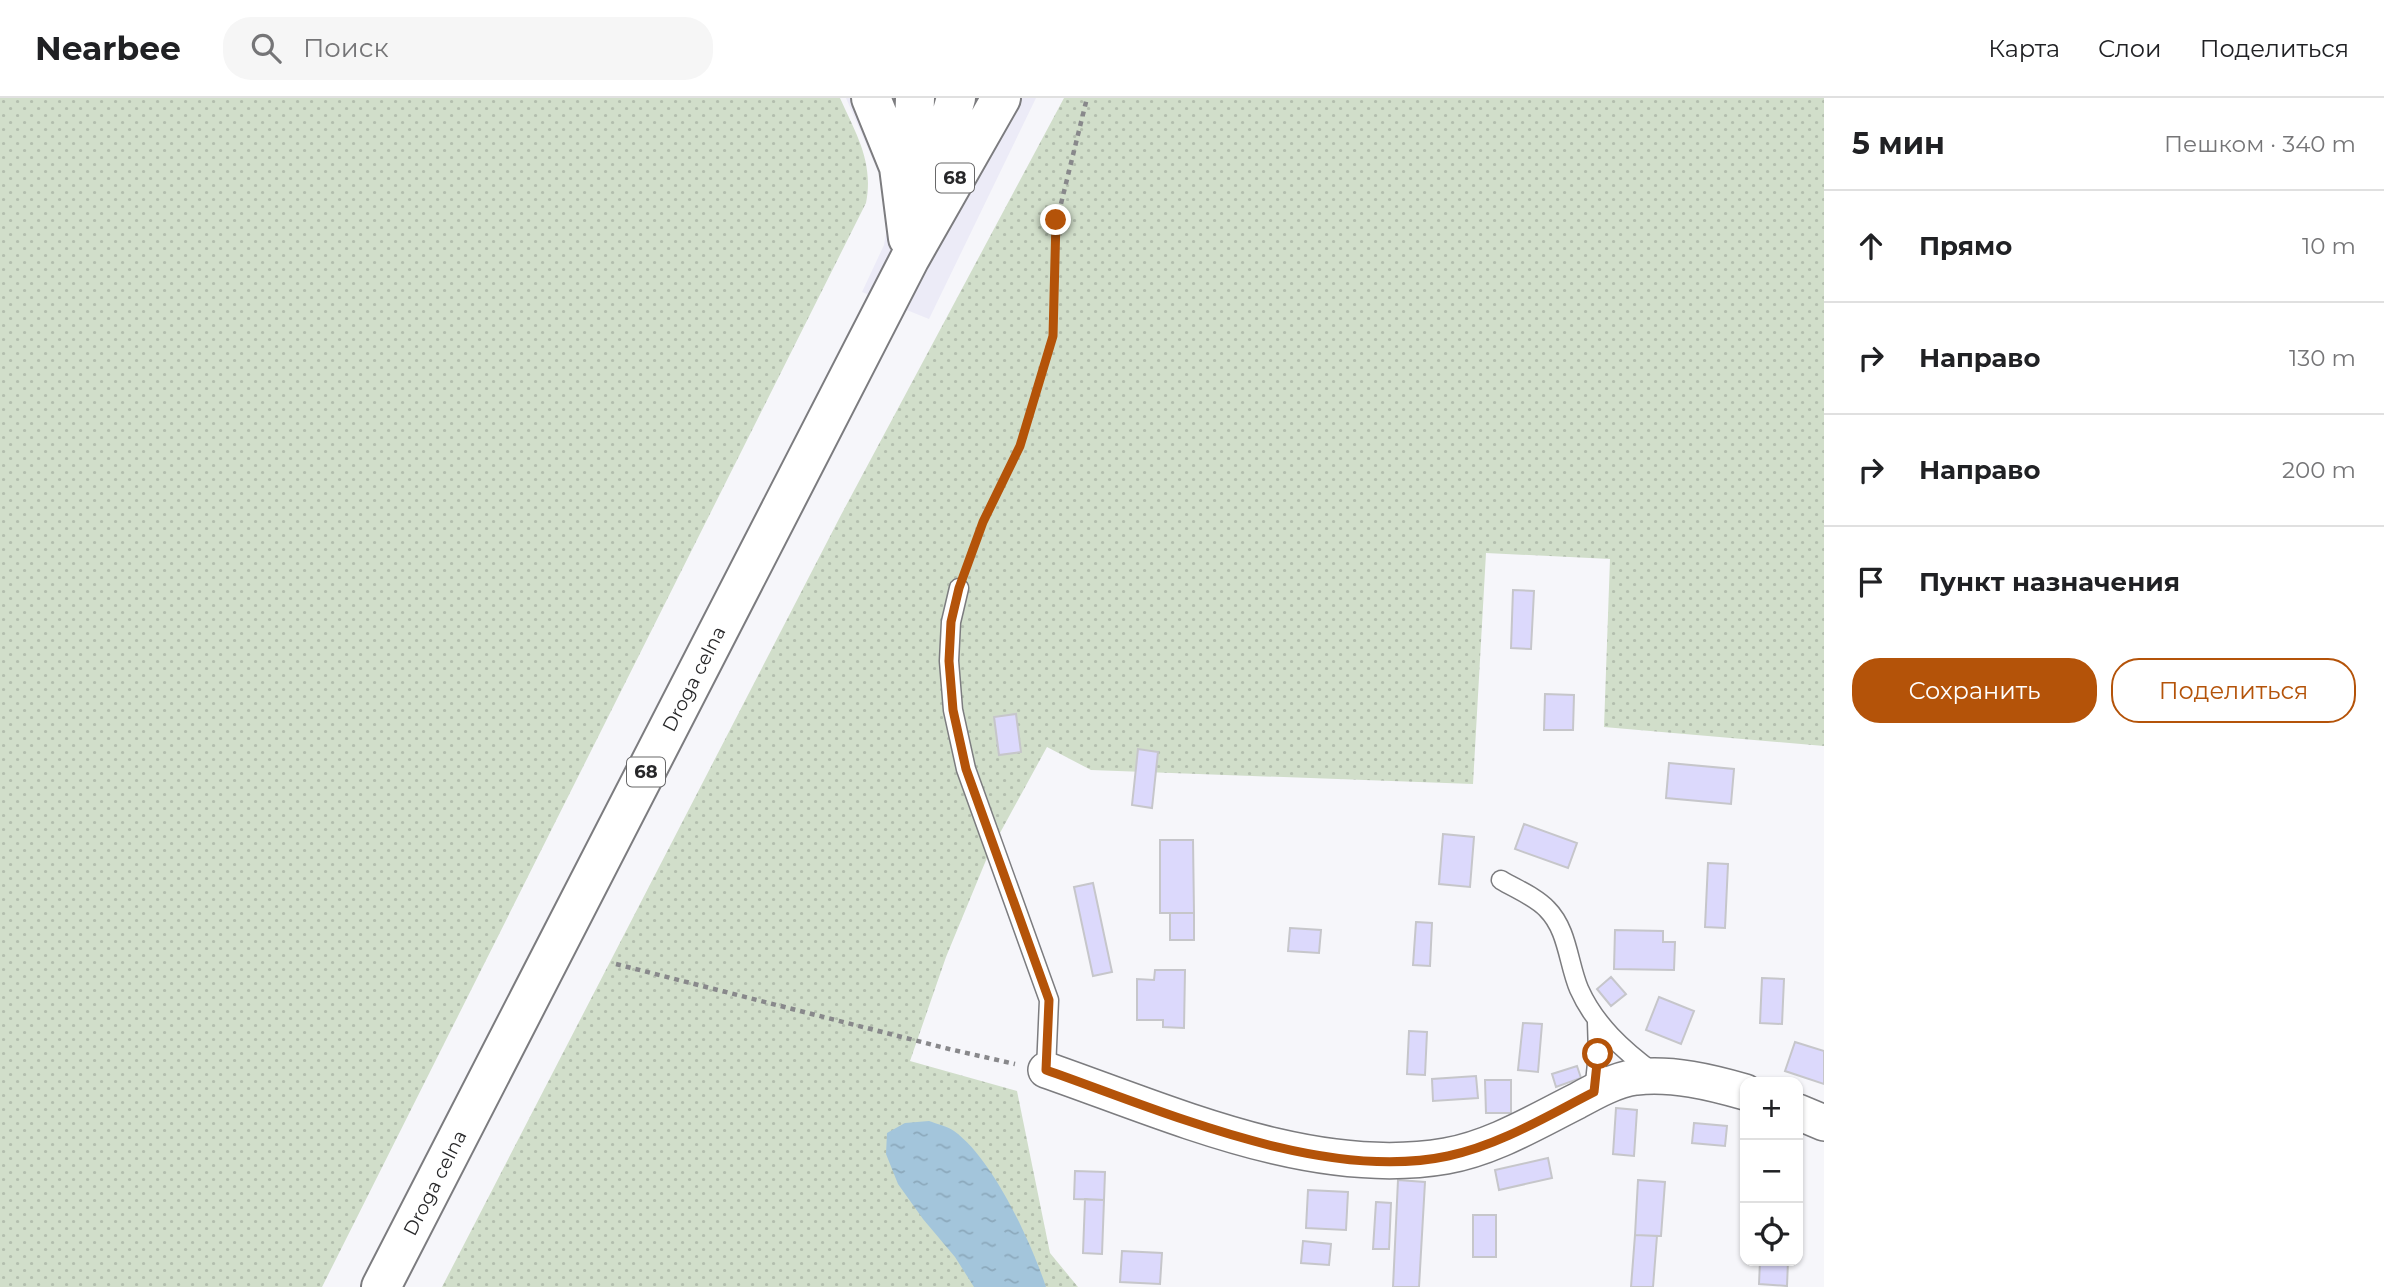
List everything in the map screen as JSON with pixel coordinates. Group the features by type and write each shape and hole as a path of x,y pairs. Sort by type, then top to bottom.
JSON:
{"highway":[{"path":"871,98 898,167 910,258"},
{"name":"68","path":"910,258 915,98"},
{"name":"68","path":"910,258 956,98"},
{"name":"68","path":"910,258 1001,98"},
{"name":"Droga celna","path":"381,1287 910,258"}],"street":[{"path":"1046,1070 1244,1139 1320,1156 1392,1163 1448,1156 1503,1138 1611,1084 1635,1077 1702,1080 1740,1091"},
{"path":"1803,1114 1824,1123"}],"lane":[{"path":"959,588 951,622 949,661 953,710 966,769 1049,1000 1046,1070"},
{"path":"1501,880 1546,907 1559,924 1579,988 1597,1021 1626,1052 1660,1077"},
{"path":"1594,1092 1598,1054 1597,1021"}],"path":[{"path":"959,588 983,522 1020,446 1053,336 1056,220 1087,98"},
{"path":"616,964 949,1049 1046,1070"}],"shaded area":[{"path":"846,98 1036,98 929,319 862,292 884,245 887,228 886,190"}],"green space":[{"path":"0,98 840,98 866,161 866,203 322,1287 0,1287"},
{"path":"1064,98 1824,98 1824,746 1604,727 1610,559 1486,553 1473,784 1091,770 1047,747 989,853 946,957 910,1061 1017,1091 1050,1253 1078,1287 442,1287 841,515"}],"water":[{"path":"929,1121 954,1131 983,1161 1021,1225 1046,1287 974,1287 955,1257 898,1184 886,1154 887,1133 905,1123"}],"building":[{"path":"1513,590 1534,591 1531,649 1511,648"},
{"path":"1545,694 1574,695 1573,730 1544,730"},
{"path":"1016,714 1021,752 999,755 994,717"},
{"path":"1138,749 1158,752 1152,808 1132,805"},
{"path":"1669,763 1734,769 1731,804 1666,798"},
{"path":"1524,824 1577,843 1568,868 1515,849"},
{"path":"1443,834 1474,837 1470,887 1439,884"},
{"path":"1160,840 1193,840 1194,913 1160,913"},
{"path":"1708,863 1728,864 1725,928 1705,927"},
{"path":"1093,883 1112,972 1093,976 1074,887"},
{"path":"1170,913 1194,913 1194,940 1170,940"},
{"path":"1416,922 1432,923 1430,966 1413,965"},
{"path":"1290,928 1321,930 1319,953 1288,951"},
{"path":"1615,930 1663,931 1663,942 1675,942 1674,970 1614,969"},
{"path":"1155,970 1185,970 1184,1028 1163,1027 1163,1020 1137,1020 1137,979 1154,980"},
{"path":"1611,977 1626,994 1611,1006 1597,989"},
{"path":"1762,978 1784,979 1782,1024 1760,1023"},
{"path":"1659,997 1694,1011 1681,1044 1646,1030"},
{"path":"1523,1023 1542,1024 1538,1072 1518,1070"},
{"path":"1409,1031 1427,1032 1425,1075 1407,1074"},
{"path":"1795,1042 1824,1051 1824,1084 1785,1071"},
{"path":"1577,1066 1581,1078 1556,1087 1552,1074"},
{"path":"1476,1076 1478,1098 1433,1101 1432,1079"},
{"path":"1485,1080 1511,1080 1511,1113 1486,1113"},
{"path":"1616,1108 1637,1110 1634,1156 1613,1154"},
{"path":"1694,1123 1727,1126 1725,1146 1692,1143"},
{"path":"1548,1158 1552,1178 1499,1190 1495,1170"},
{"path":"1075,1171 1105,1172 1104,1200 1074,1199"},
{"path":"1398,1180 1425,1182 1419,1287 1393,1287"},
{"path":"1638,1180 1665,1182 1661,1236 1635,1235"},
{"path":"1308,1190 1348,1192 1346,1230 1306,1228"},
{"path":"1085,1199 1104,1200 1102,1254 1083,1253"},
{"path":"1376,1202 1391,1203 1389,1249 1373,1249"},
{"path":"1473,1215 1496,1215 1496,1257 1473,1257"},
{"path":"1635,1235 1657,1236 1653,1287 1631,1287"},
{"path":"1303,1241 1331,1244 1329,1265 1301,1263"},
{"path":"1122,1251 1162,1253 1160,1284 1120,1282"},
{"path":"1760,1266 1788,1266 1787,1286 1759,1284"}],"route":[{"path":"1056,220 1053,336 1020,446 983,522 959,588 951,622 949,661 953,710 966,769 1049,1000 1046,1070 1244,1139 1320,1156 1392,1163 1448,1156 1503,1138 1594,1092 1598,1054"}]}
